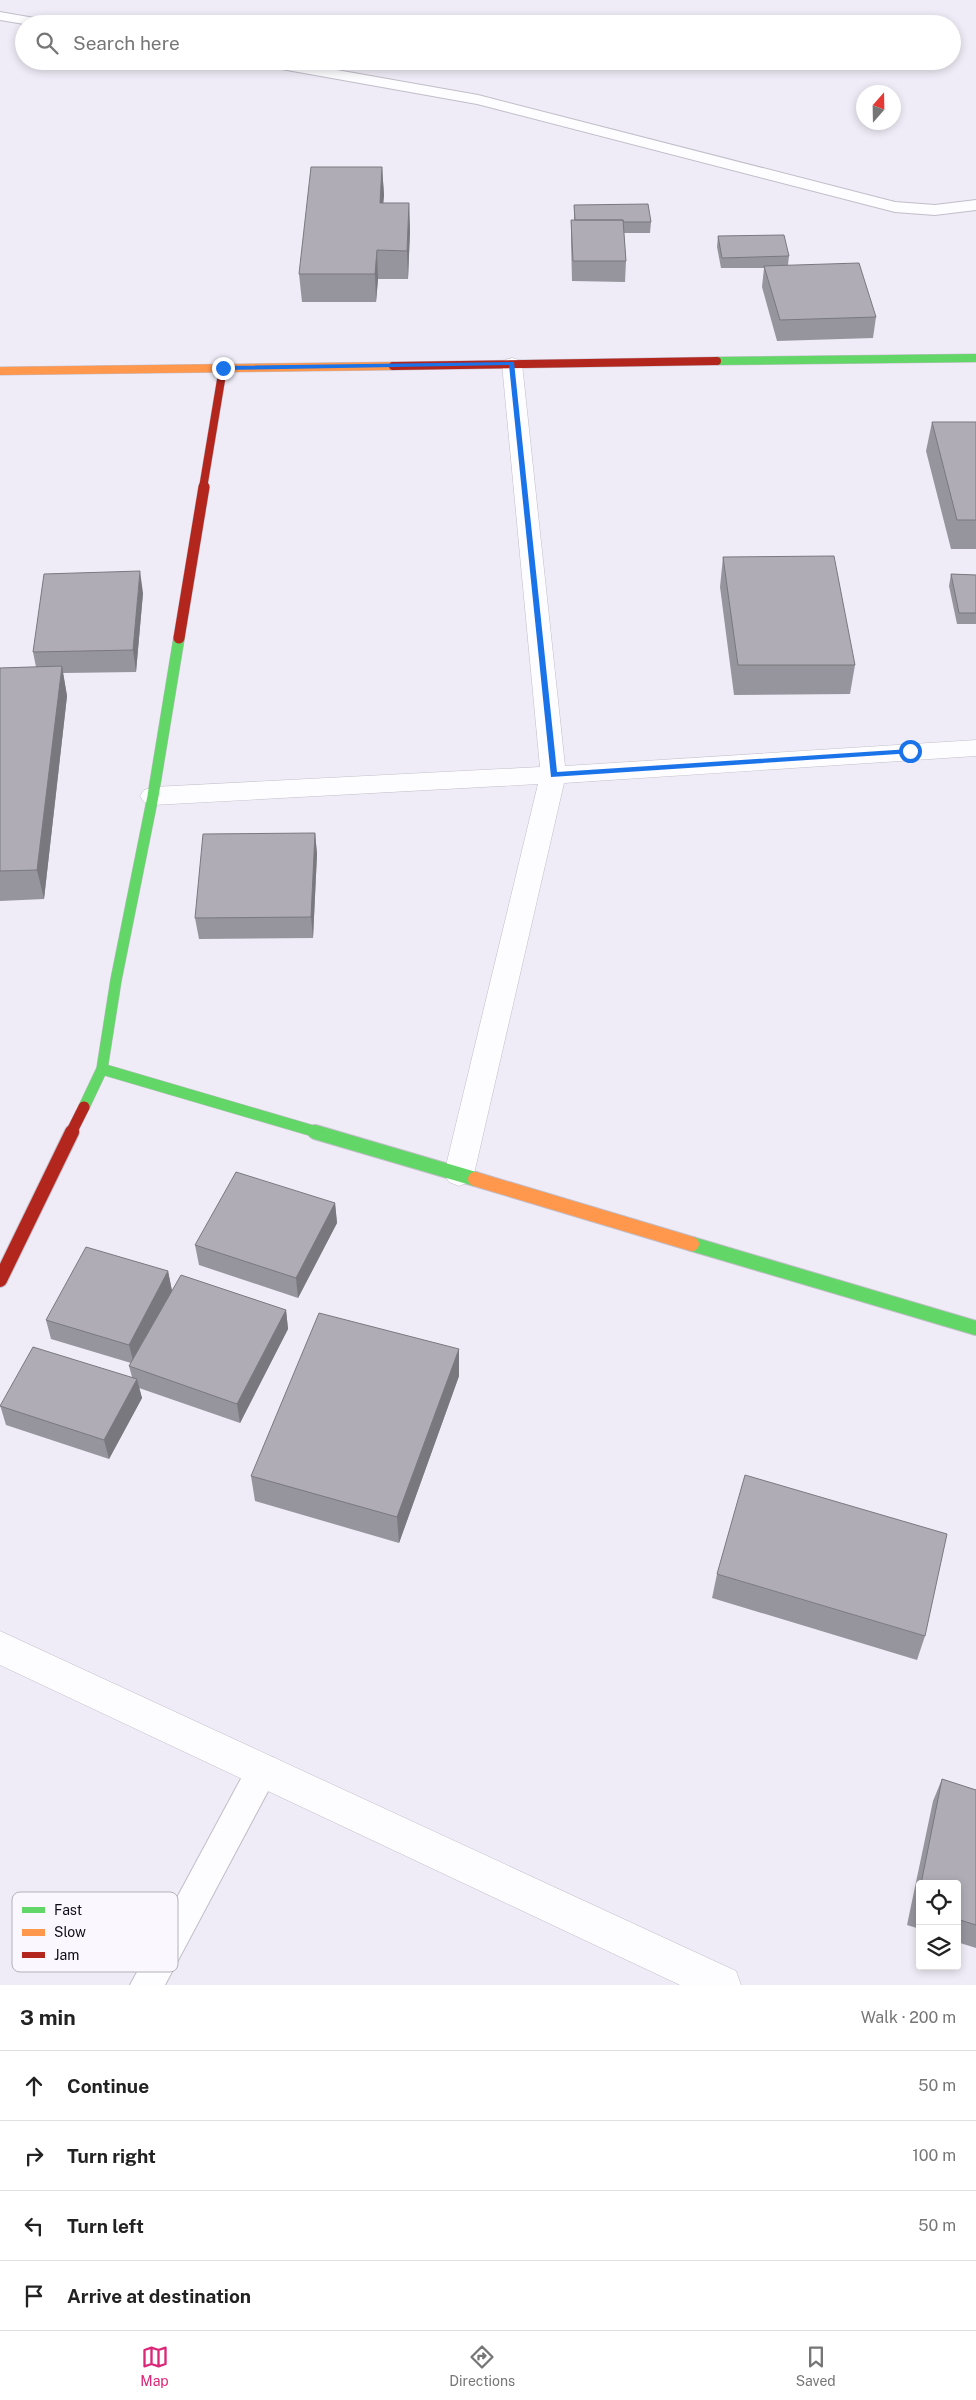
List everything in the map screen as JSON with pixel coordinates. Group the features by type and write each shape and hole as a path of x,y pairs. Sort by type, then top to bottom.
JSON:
{"street":[{"path":"0,371 976,358"},
{"path":"459,1174 553,775 512,364"},
{"path":"0,1280 102,1069 116,980 153,796 223,368"},
{"path":"153,796 553,775 976,748"},
{"path":"102,1069 976,1328"},
{"path":"0,1648 263,1769 722,1985"}],"lane":[{"path":"0,16 15,19"},
{"path":"309,70 486,102 895,207 935,210 976,205"},
{"path":"178,1927 263,1769"},
{"path":"147,1985 154,1972"}],"building":[{"path":"311,167 382,167 380,203 409,203 407,251 377,250 375,274 299,274"},
{"path":"648,204 651,222 575,220 574,205"},
{"path":"571,220 623,220 626,261 573,261"},
{"path":"784,235 789,256 722,258 718,236"},
{"path":"859,263 876,317 780,320 764,266"},
{"path":"932,422 976,422 976,520 957,520"},
{"path":"834,556 855,665 738,665 723,557"},
{"path":"140,571 133,650 33,652 44,574"},
{"path":"951,574 976,575 976,613 959,613"},
{"path":"62,666 37,870 0,871 0,668"},
{"path":"315,833 311,917 195,918 203,834"},
{"path":"236,1172 335,1203 296,1278 195,1245"},
{"path":"86,1247 168,1271 129,1345 46,1320"},
{"path":"181,1275 286,1310 237,1404 129,1366"},
{"path":"319,1313 459,1349 397,1517 251,1476"},
{"path":"33,1347 137,1379 104,1440 0,1406"},
{"path":"745,1475 947,1534 925,1636 717,1574"},
{"path":"942,1779 976,1790 976,1925 961,1920 961,1880 922,1880"}],"traffic: fast":[{"path":"717,361 976,358"},
{"path":"84,1107 102,1069 116,980 153,796 179,638"},
{"path":"102,1069 475,1179"},
{"path":"692,1244 976,1328"}],"traffic: slow":[{"path":"0,371 393,366"},
{"path":"475,1179 692,1244"}],"traffic: jam":[{"path":"393,366 717,361"},
{"path":"179,638 223,368"},
{"path":"0,1280 84,1107"}],"route":[{"path":"223,368 512,364 553,775 910,751"}]}
